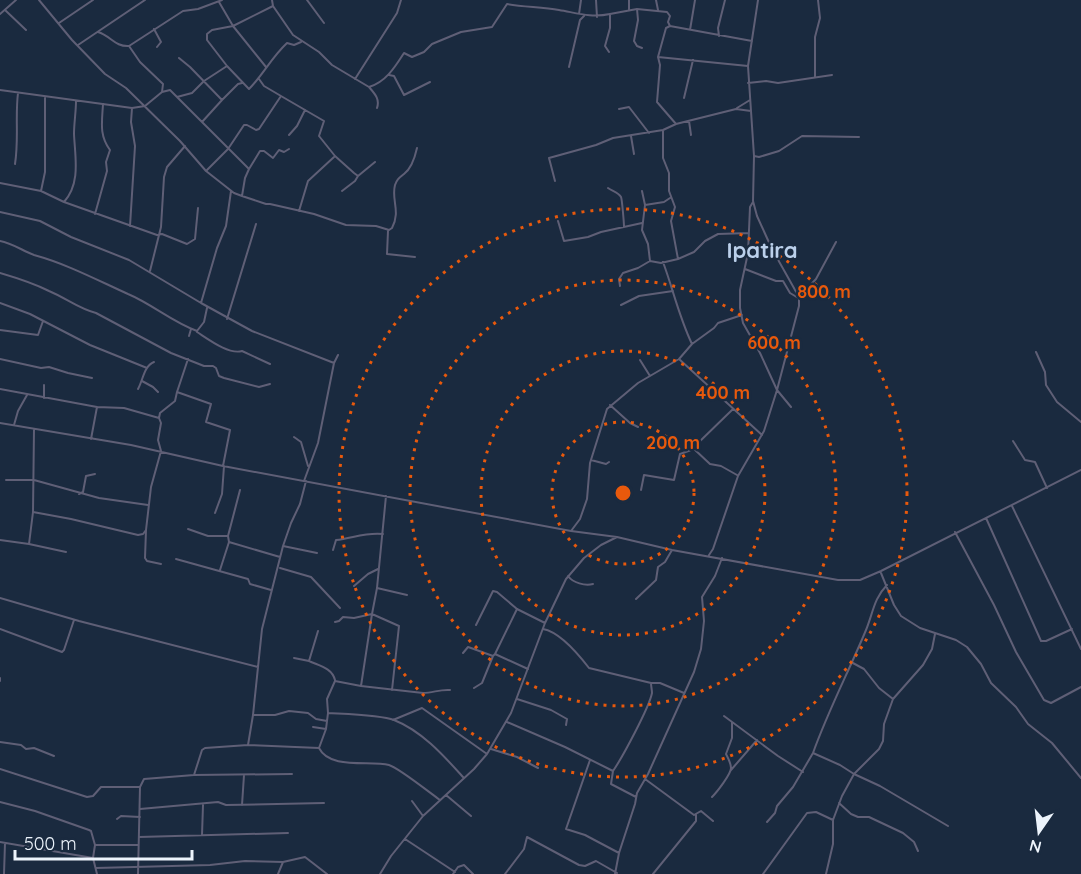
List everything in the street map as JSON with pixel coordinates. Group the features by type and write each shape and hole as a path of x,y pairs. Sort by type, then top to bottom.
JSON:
{"street":[{"path":"0,14 16,0"},
{"path":"39,0 105,74 126,88 206,171 231,189 242,196 266,204 346,225 376,226 388,230"},
{"path":"58,23 93,0"},
{"path":"78,45 143,0"},
{"path":"272,0 273,6 288,29 301,42 319,52 332,65 369,87 376,95 378,103 376,108"},
{"path":"308,0 324,22"},
{"path":"355,79 397,13 400,0"},
{"path":"579,14 581,0"},
{"path":"596,0 597,17"},
{"path":"629,0 629,10"},
{"path":"656,0 658,10"},
{"path":"690,30 695,0"},
{"path":"719,36 718,28 725,0"},
{"path":"758,0 748,66 754,156 749,233 740,290 742,315 743,323 777,390 791,407"},
{"path":"815,77 815,37 820,18 818,0"},
{"path":"98,32 106,34 114,43 129,46 183,11 198,9 221,1 233,26 266,67"},
{"path":"369,87 380,83 404,53 412,57 424,52 432,44 461,32 492,27 507,2 597,17 637,9 658,10 670,13 670,26"},
{"path":"273,6 233,26 212,30 206,36 227,66 249,89 286,43 294,45 301,42"},
{"path":"637,9 638,20 634,41 642,48"},
{"path":"5,10 26,30"},
{"path":"609,52 605,46 610,28 610,14"},
{"path":"569,67 580,20 585,16"},
{"path":"676,124 657,102 660,65 658,57 666,28 670,26 752,41"},
{"path":"712,34 718,28"},
{"path":"154,30 161,42 157,47"},
{"path":"129,46 140,62 163,84 162,92"},
{"path":"658,57 748,66"},
{"path":"179,58 222,100"},
{"path":"684,98 693,60"},
{"path":"177,97 192,93 204,81 227,66"},
{"path":"748,83 766,81 778,83 832,75"},
{"path":"387,76 394,76 404,95 430,81"},
{"path":"259,79 264,86 324,121 319,135 335,156 358,176"},
{"path":"202,122 242,82"},
{"path":"0,90 45,98 132,108 145,106 162,92 170,90 249,169"},
{"path":"15,164 18,142 15,118 18,93"},
{"path":"206,171 228,149 246,124 256,130 259,129 281,96"},
{"path":"41,191 45,172 45,98"},
{"path":"555,181 549,158 613,138 663,130 676,124 736,109 750,100"},
{"path":"64,202 69,197 74,181 78,155 74,133 76,101"},
{"path":"95,214 107,171 106,162 110,150 103,139 101,125 104,104"},
{"path":"619,109 629,107 649,133"},
{"path":"130,226 135,146 131,122 132,108"},
{"path":"289,135 297,126 305,109"},
{"path":"736,109 751,111"},
{"path":"689,121 691,135"},
{"path":"663,130 663,158 669,173 667,183 675,207 671,221 678,259"},
{"path":"631,136 634,154"},
{"path":"754,156 759,157 779,151 802,136 859,137"},
{"path":"150,271 161,227 164,177 167,167 185,147"},
{"path":"388,230 392,228 397,219 394,189 398,178 405,174 412,164 417,148"},
{"path":"242,196 249,169 262,151 273,158 279,150 284,152 289,149"},
{"path":"299,211 308,181 335,156"},
{"path":"342,191 375,162"},
{"path":"0,183 41,191 95,214 187,244 195,239 198,208"},
{"path":"608,188 620,194 624,227"},
{"path":"201,303 226,226 231,189"},
{"path":"642,191 645,205 642,223 650,261"},
{"path":"645,205 664,202 671,197"},
{"path":"708,555 713,549 738,476 762,435 798,314 799,298 772,249 752,204"},
{"path":"0,212 40,221 63,234 118,255 150,271 164,283 227,319 334,363"},
{"path":"558,221 564,241 642,223"},
{"path":"227,319 256,224"},
{"path":"388,230 387,254 415,257"},
{"path":"620,286 619,279 623,273 650,261 663,262 678,259 694,252 705,241 718,234 749,233"},
{"path":"0,242 47,257 86,273 129,294 169,319 229,350 242,351 270,364"},
{"path":"799,298 821,272 836,242"},
{"path":"663,262 674,291 682,323 692,344"},
{"path":"745,269 783,282 790,293 799,298"},
{"path":"0,273 51,291 83,310 96,313 188,359 204,366 213,366 219,376 259,387 270,384"},
{"path":"621,305 639,296 674,291"},
{"path":"0,303 44,321 90,345 147,368"},
{"path":"197,332 204,322 207,308"},
{"path":"571,531 580,519 587,499 591,460 610,405 624,393 679,358 718,323 742,315"},
{"path":"0,330 38,335 44,321"},
{"path":"189,336 191,329"},
{"path":"1036,352 1045,372 1046,385 1057,402 1081,422"},
{"path":"248,745 254,715 262,629 269,608 271,590 279,568 283,546 300,504 308,466 318,443 334,363 338,355"},
{"path":"0,358 92,378"},
{"path":"679,358 762,435"},
{"path":"161,564 147,561 144,558 148,505 161,451 158,440 161,423 159,418 160,413 175,401 188,359"},
{"path":"640,360 650,376"},
{"path":"138,389 149,364 154,362"},
{"path":"142,381 158,392"},
{"path":"44,385 44,398"},
{"path":"0,389 98,407 124,408 159,418"},
{"path":"177,392 211,404 206,422 230,430 222,494 215,513"},
{"path":"14,425 18,411 27,395"},
{"path":"610,405 638,428"},
{"path":"91,439 98,407"},
{"path":"640,490 644,476 674,480 680,454 694,449 733,409"},
{"path":"0,423 161,451 224,466 571,531 617,537 672,550 838,580 860,580 881,572 955,532 1012,506 1081,470"},
{"path":"29,544 33,512 34,429"},
{"path":"294,437 301,442 308,466"},
{"path":"1013,441 1025,460 1035,462 1047,488"},
{"path":"694,449 710,464 721,466 738,476"},
{"path":"591,460 606,464 609,462"},
{"path":"79,494 83,492 86,476 95,474"},
{"path":"6,480 34,480 79,494 148,505"},
{"path":"220,570 229,542 228,536 240,490"},
{"path":"361,686 380,569 387,496"},
{"path":"1012,506 1081,649"},
{"path":"33,512 138,535 143,534 146,530"},
{"path":"985,517 1041,641 1072,630"},
{"path":"188,529 208,536 228,536"},
{"path":"955,532 1016,652 1044,700 1051,703 1081,687"},
{"path":"333,550 336,540 369,533 383,534"},
{"path":"380,874 423,816 487,754 507,722 543,628 568,576 593,551 617,537"},
{"path":"0,540 66,552"},
{"path":"229,542 280,557"},
{"path":"283,546 317,553"},
{"path":"713,549 715,557"},
{"path":"636,599 656,580 658,567 665,562 672,550"},
{"path":"506,874 524,849 527,837 579,865 585,866 596,861 616,873 619,853 636,797 684,693 701,649 704,621 702,597 716,576 722,558"},
{"path":"176,559 248,579 250,584 271,590"},
{"path":"279,568 311,577 340,608"},
{"path":"354,586 368,574 380,569"},
{"path":"881,572 894,605 901,616 934,634 956,640 967,647 981,664 991,684 1016,706 1028,724 1052,743 1081,778"},
{"path":"568,576 580,583 593,584"},
{"path":"767,822 803,772 813,753 827,714 865,631 872,609 880,592 887,585"},
{"path":"377,588 407,596"},
{"path":"476,625 493,591 517,609 545,624"},
{"path":"0,598 74,620 258,667"},
{"path":"474,688 482,683 517,609"},
{"path":"335,622 343,617 354,618 372,614 399,626 392,690"},
{"path":"0,628 62,652 74,620"},
{"path":"543,628 555,633 580,654 589,668 651,683 660,683 684,693"},
{"path":"309,661 318,630"},
{"path":"826,874 832,856 833,820 839,803 854,774 879,749 883,741 884,724 892,699 923,665 932,649 934,634"},
{"path":"464,653 468,647 528,669"},
{"path":"294,658 328,669 334,675 335,681 327,699 326,729 319,748"},
{"path":"851,662 868,672 879,688 892,699"},
{"path":"335,681 423,693 431,693 439,689 450,690"},
{"path":"636,797 611,784 613,771 619,763 652,692 651,683"},
{"path":"517,699 551,710 567,719 566,725"},
{"path":"393,720 422,708 487,754"},
{"path":"254,715 275,715 289,711 308,713 316,719 327,721"},
{"path":"328,713 393,720 422,738 444,756 464,778"},
{"path":"724,716 803,772"},
{"path":"507,722 613,771"},
{"path":"731,770 726,754 732,738 732,722"},
{"path":"313,727 326,729"},
{"path":"712,797 731,770 757,740"},
{"path":"0,742 21,745 26,749 34,748 54,756"},
{"path":"194,775 205,747 248,745 319,748 326,757 357,764 390,765 440,800"},
{"path":"490,748 517,757 538,768"},
{"path":"813,753 880,786 948,826"},
{"path":"590,760 566,829 585,835 619,853"},
{"path":"0,770 87,797 93,796 101,787 140,787"},
{"path":"138,874 140,787 141,781 147,777 292,774"},
{"path":"242,805 244,775"},
{"path":"645,779 696,815"},
{"path":"446,795 471,816"},
{"path":"412,801 423,816"},
{"path":"0,802 91,831 95,845 93,858 97,874"},
{"path":"140,809 218,802 226,805 324,803"},
{"path":"839,803 851,814 858,817 869,817 903,833 914,842 918,851"},
{"path":"202,835 203,805"},
{"path":"696,815 701,812 712,821"},
{"path":"763,874 807,813 816,812 833,820"},
{"path":"653,874 696,821 696,815"},
{"path":"117,819 121,816 140,817"},
{"path":"139,837 288,833"},
{"path":"405,839 454,873 464,865 473,874"},
{"path":"0,842 93,858"},
{"path":"4,874 5,843"},
{"path":"95,845 138,845"},
{"path":"96,868 210,865 245,861 283,862 305,857 327,874"},
{"path":"278,874 283,862"}],"district":[{"name":"Ipatira","path":"762,250"}]}
